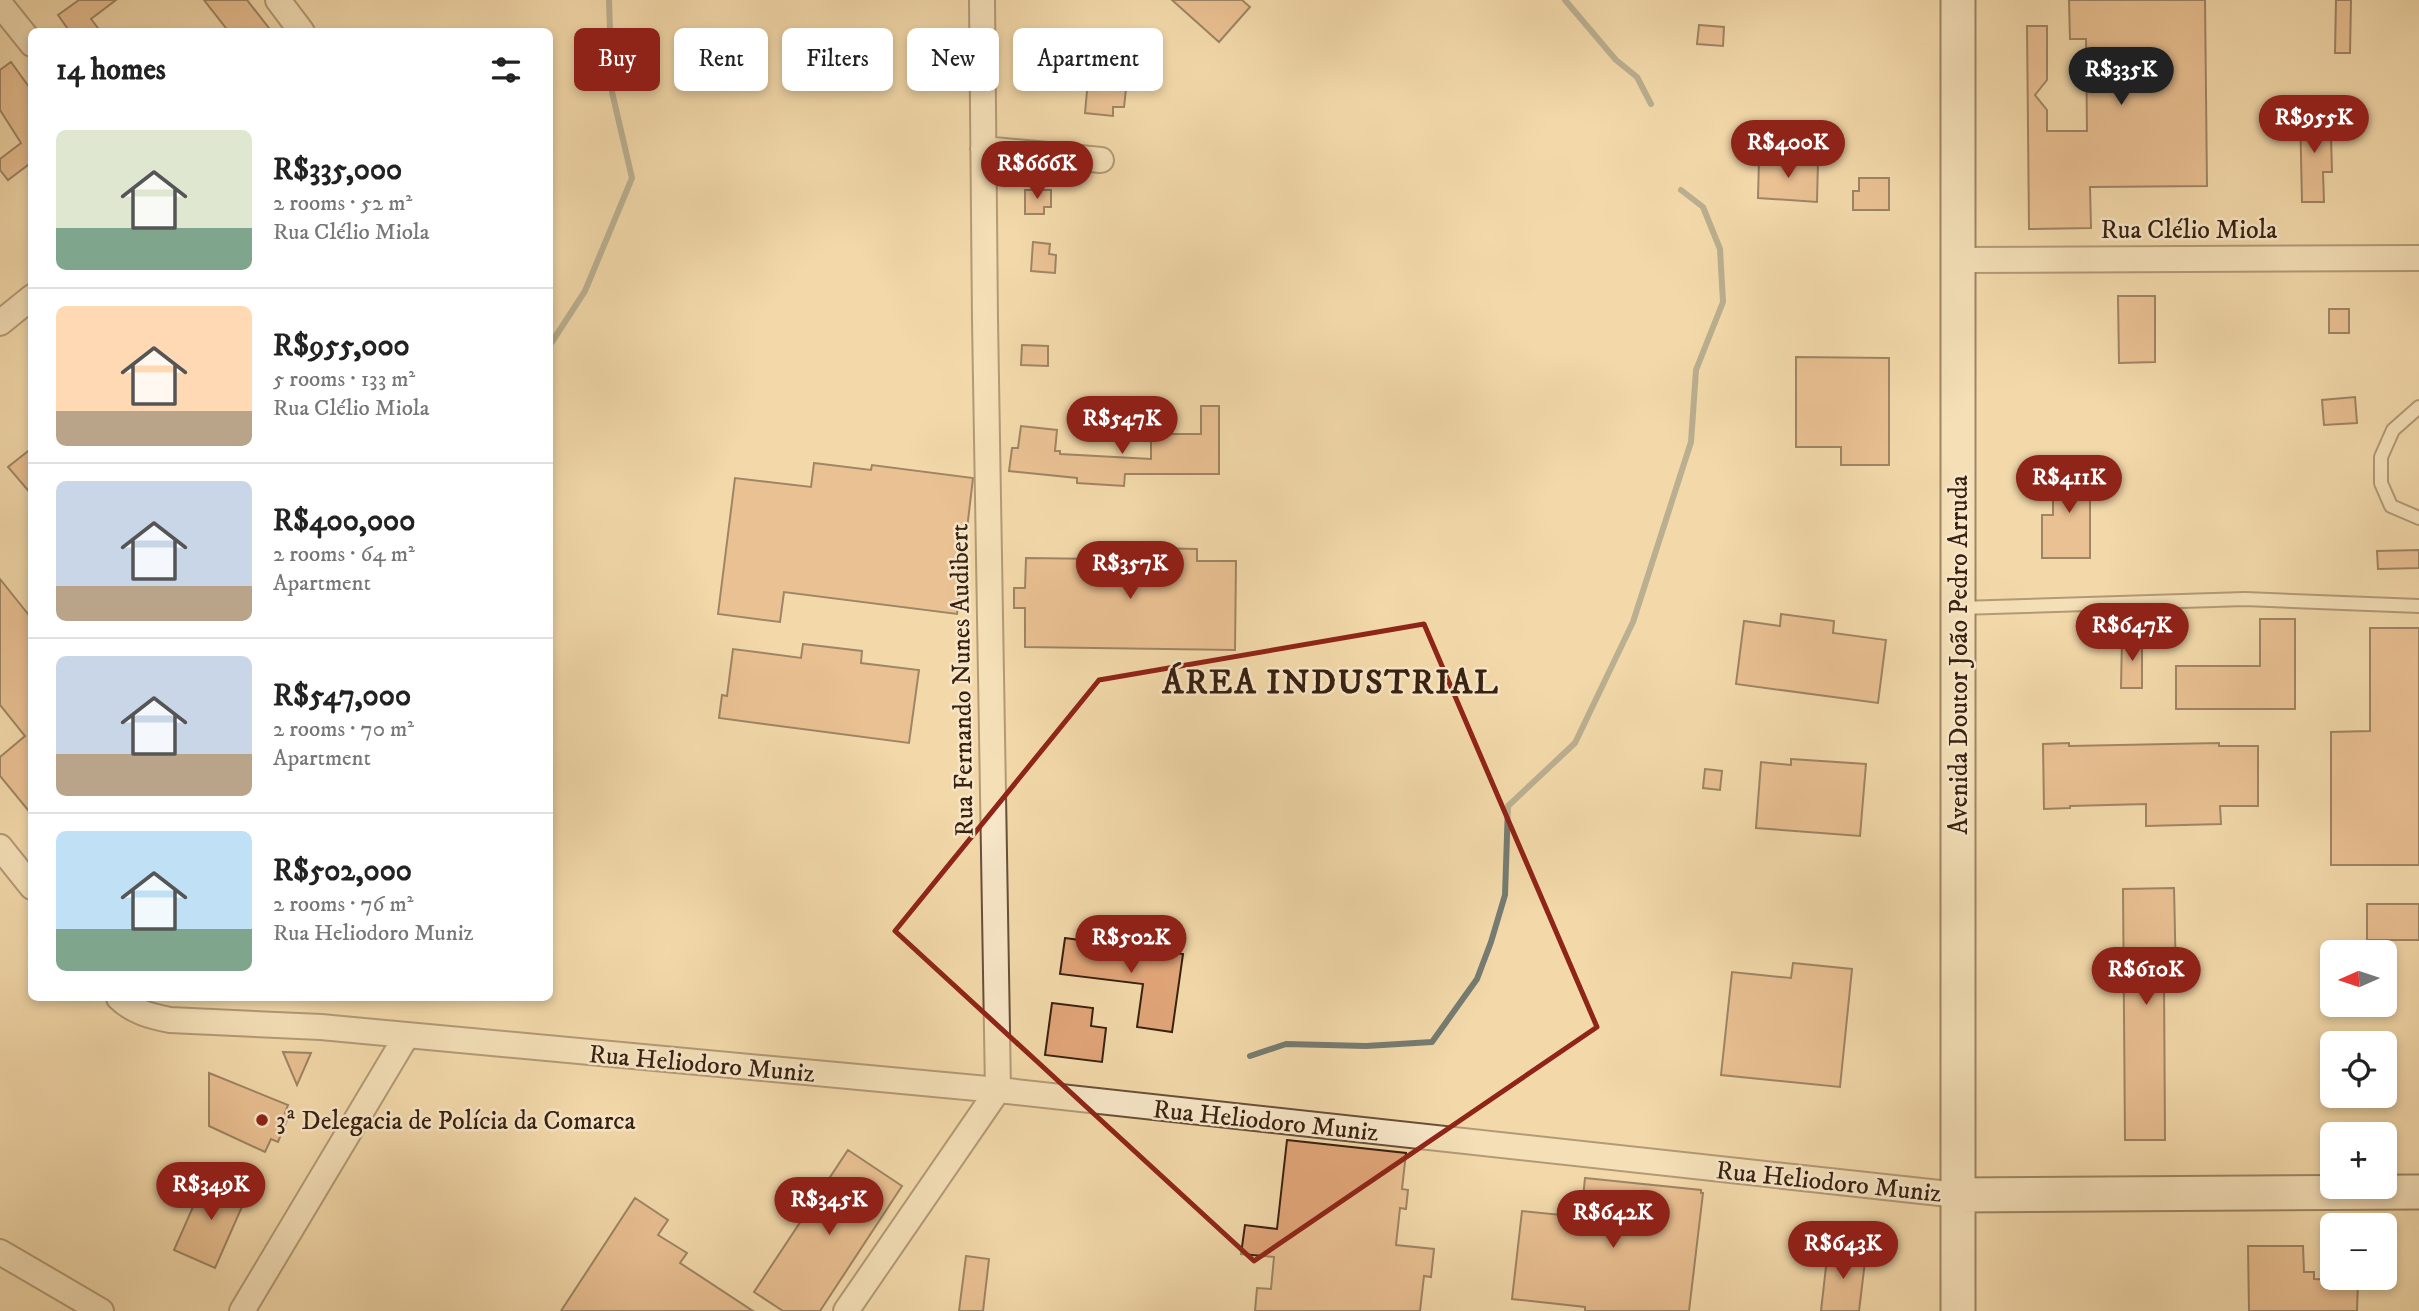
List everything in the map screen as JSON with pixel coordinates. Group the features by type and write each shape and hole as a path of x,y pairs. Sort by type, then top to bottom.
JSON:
{"main road":[{"name":"Avenida Doutor João Pedro Arruda","path":"1958,0 1958,1311"},
{"name":"Rua Heliodoro Muniz","path":"1958,1195 2419,1192"}],"street":[{"path":"278,0 299,28"},
{"name":"Rua Fernando Nunes Audibert","path":"982,0 998,1090"},
{"path":"0,4 28,39"},
{"path":"983,149 1101,160"},
{"name":"Rua Clélio Miola","path":"1958,260 2419,258"},
{"path":"0,323 28,300"},
{"path":"0,847 28,882"},
{"name":"Rua Heliodoro Muniz","path":"122,1001 130,1008 148,1016 170,1020 321,1027 998,1090 1958,1195"},
{"path":"242,1311 407,1035"},
{"path":"846,1311 998,1090"},
{"path":"0,1252 101,1311"}],"lane":[{"path":"2419,407 2393,430 2381,457 2381,483 2392,506 2419,518"},
{"path":"1958,608 2245,599 2419,606"}],"highlighted area":[{"path":"1424,624 1597,1027 1254,1261 895,931 1099,680"}],"building":[{"path":"79,0 116,0 91,19 98,28 67,28 58,15"},
{"path":"204,0 247,0 269,28 226,28"},
{"path":"1172,0 1242,0 1250,7 1219,42"},
{"path":"2069,0 2205,0 2207,186 2090,187 2091,228 2029,229 2027,26 2047,26 2047,80 2035,95 2047,110 2047,131 2087,131 2086,39 2070,39"},
{"path":"2336,0 2351,0 2350,53 2335,53"},
{"path":"1699,25 1724,27 1723,46 1697,44"},
{"path":"11,62 28,85 28,165 8,180 0,170 0,159 21,143 0,110 0,70"},
{"path":"1087,91 1126,91 1124,107 1113,107 1113,116 1085,113"},
{"path":"2323,109 2323,137 2331,136 2332,172 2323,172 2324,202 2302,202 2300,110"},
{"path":"1759,159 1818,161 1817,202 1758,198"},
{"path":"1859,178 1889,178 1889,210 1853,210 1853,191 1859,191"},
{"path":"1025,190 1051,190 1051,207 1044,207 1044,214 1025,214"},
{"path":"1033,242 1050,244 1049,254 1056,255 1055,273 1031,271"},
{"path":"2118,296 2155,296 2155,362 2119,363"},
{"path":"2329,309 2349,309 2349,333 2329,333"},
{"path":"1022,345 1048,346 1048,366 1021,365"},
{"path":"1796,357 1889,358 1889,465 1841,465 1841,447 1796,447"},
{"path":"2355,397 2357,423 2324,425 2322,400"},
{"path":"1201,406 1219,406 1219,474 1125,474 1124,486 1077,483 1077,478 1009,471 1012,448 1018,448 1021,426 1057,430 1055,451 1060,451 1060,454 1151,459 1151,434 1201,434"},
{"path":"28,451 28,490 8,467"},
{"path":"814,463 871,470 872,465 973,478 957,614 784,592 780,622 718,614 735,478 811,487"},
{"path":"2090,465 2090,558 2042,558 2042,515 2053,515 2053,466"},
{"path":"1103,547 1197,549 1197,561 1236,561 1235,650 1025,647 1025,608 1014,608 1014,588 1025,588 1026,558 1103,559"},
{"path":"2419,550 2419,568 2378,569 2377,551"},
{"path":"0,579 28,614 28,810 0,776 0,757 25,736 0,705"},
{"path":"1781,614 1834,621 1833,633 1886,640 1878,703 1736,684 1744,621 1780,626"},
{"path":"2260,619 2295,619 2295,709 2176,709 2176,666 2260,666"},
{"path":"2370,628 2419,628 2419,865 2331,865 2331,732 2370,731"},
{"path":"2122,637 2142,637 2142,688 2121,688"},
{"path":"803,644 862,651 861,663 919,670 909,743 719,718 722,695 727,696 733,649 801,658"},
{"path":"2069,743 2069,746 2219,743 2219,746 2258,746 2258,806 2220,806 2221,824 2146,826 2146,804 2044,809 2043,744"},
{"path":"1791,759 1866,764 1860,836 1756,828 1761,762 1791,765"},
{"path":"1705,769 1722,771 1720,790 1703,788"},
{"path":"2174,888 2176,979 2164,979 2165,1140 2125,1140 2123,889"},
{"path":"2367,904 2419,904 2419,940 2367,940"},
{"path":"1065,938 1183,954 1172,1032 1137,1027 1143,984 1060,974"},
{"path":"1793,963 1852,969 1840,1087 1721,1075 1732,972 1791,978"},
{"path":"1052,1003 1093,1008 1091,1026 1106,1028 1102,1062 1045,1055"},
{"path":"283,1052 311,1053 297,1085"},
{"path":"209,1073 288,1105 285,1113 289,1115 278,1142 271,1139 265,1152 209,1126"},
{"path":"1287,1140 1406,1153 1402,1189 1408,1190 1406,1209 1400,1208 1396,1245 1434,1249 1431,1277 1424,1276 1420,1311 1255,1311 1257,1288 1271,1289 1274,1257 1241,1254 1245,1225 1277,1229"},
{"path":"848,1150 902,1186 820,1311 783,1311 754,1292"},
{"path":"207,1175 248,1193 215,1268 174,1250"},
{"path":"1585,1178 1701,1190 1703,1193 1689,1311 1585,1311 1585,1307 1512,1299 1522,1211 1581,1217"},
{"path":"635,1198 668,1220 658,1235 687,1253 680,1263 753,1311 561,1311"},
{"path":"2248,1246 2303,1246 2304,1272 2314,1272 2314,1279 2320,1279 2320,1290 2358,1290 2357,1311 2249,1311"},
{"path":"1828,1249 1866,1253 1859,1311 1821,1311"},
{"path":"966,1256 989,1259 983,1311 959,1311"}],"waterway":[{"path":"553,340 585,291 632,178 612,92 609,0"},
{"path":"1565,0 1616,60 1637,77 1651,104"},
{"path":"1250,1056 1286,1044 1366,1046 1432,1042 1477,979 1505,895 1508,806 1575,743 1633,622 1691,442 1696,370 1723,302 1720,249 1703,207 1681,190"}],"place":[{"name":"3ª Delegacia de Polícia da Comarca","path":"262,1120"}],"district":[{"name":"ÁREA INDUSTRIAL","path":"1331,681"}]}
